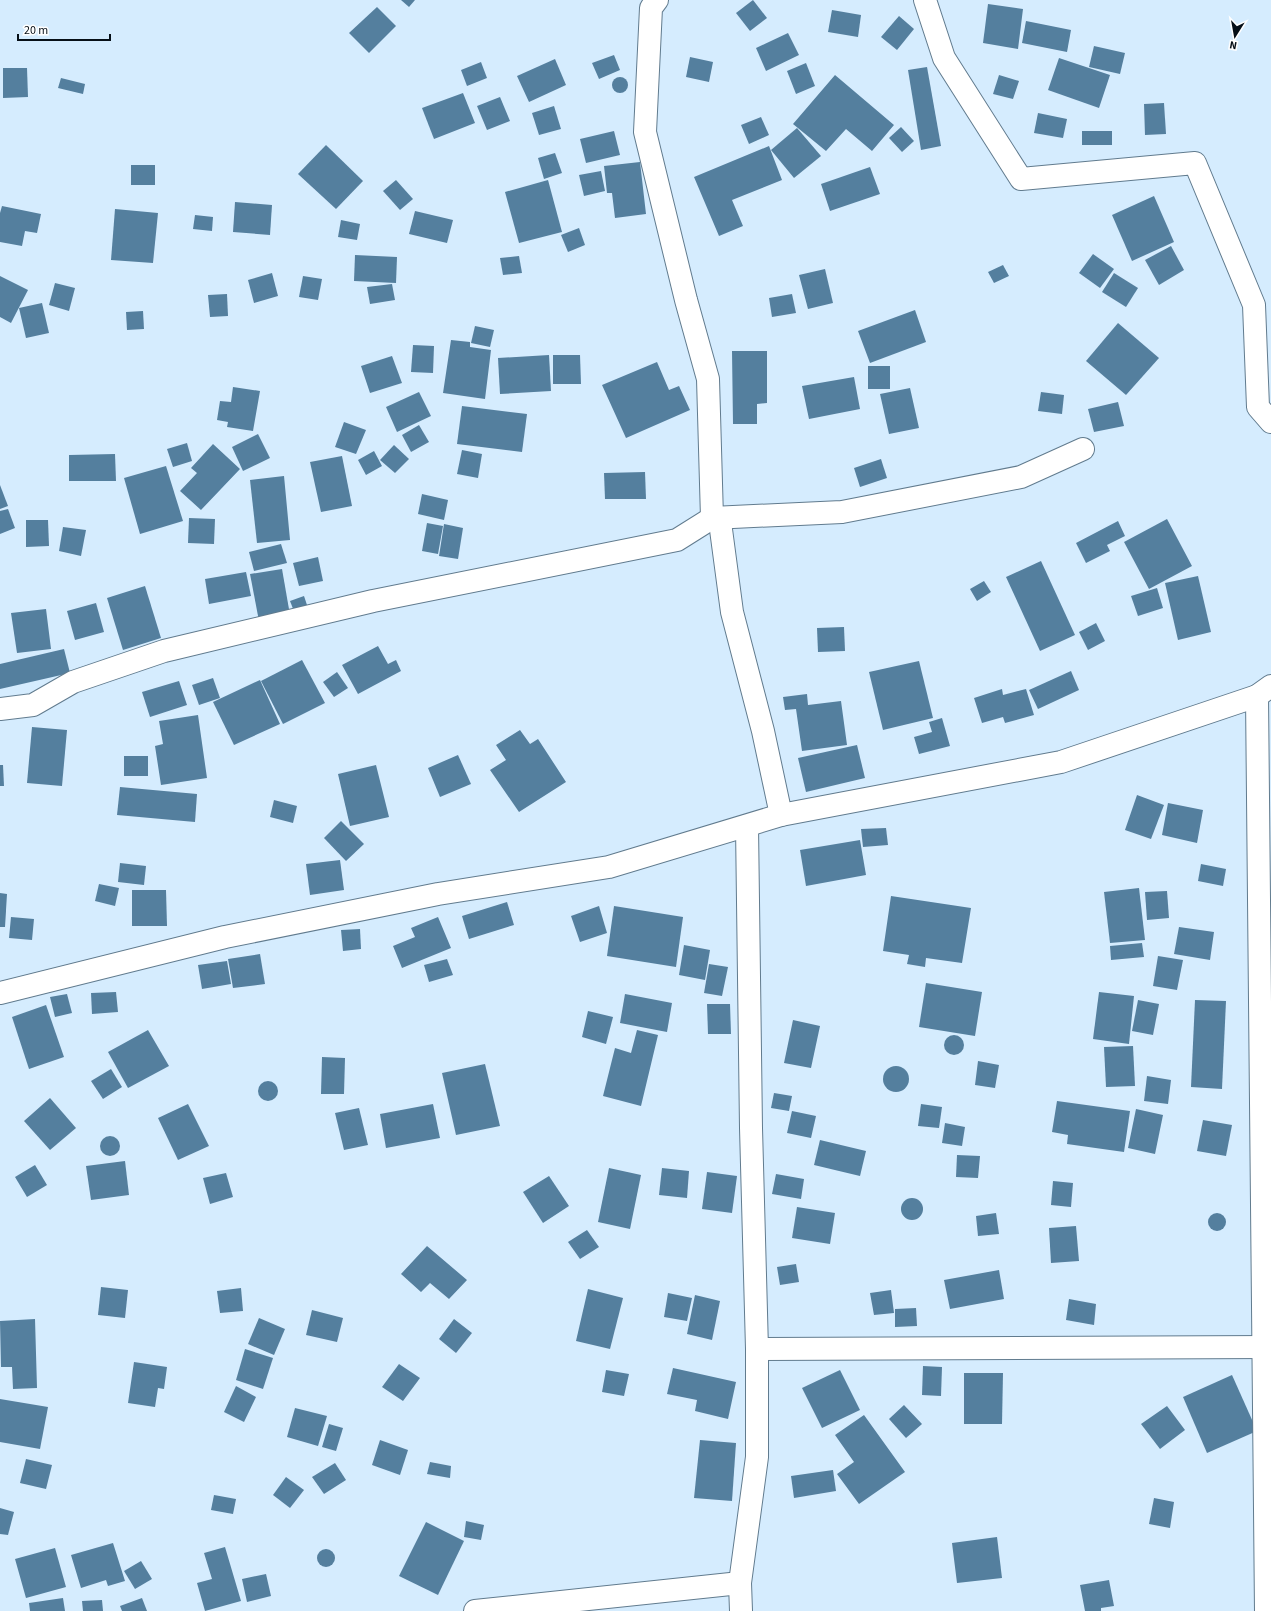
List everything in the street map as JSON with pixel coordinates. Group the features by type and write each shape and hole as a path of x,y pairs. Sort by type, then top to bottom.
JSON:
{"street":[{"path":"658,0 651,8 645,132 686,300 708,379 712,518"},
{"path":"925,0 944,58 1021,179 1195,163 1254,304 1258,408 1271,422"},
{"path":"0,709 33,705 73,682 164,651 373,601 677,540 712,518 842,512 1021,477 1083,449"},
{"path":"712,518 720,522 732,612 763,731 781,815"},
{"path":"0,993 225,937 438,894 609,867 781,815 1061,762 1264,691 1267,1347 1266,1611"},
{"path":"741,1611 740,1583 757,1456 757,1349 751,1128 746,826"},
{"path":"757,1349 1267,1347"},
{"path":"475,1611 740,1583"}],"building":[{"path":"401,0 415,0 409,7"},
{"path":"753,0 767,18 750,31 736,13"},
{"path":"988,4 1023,9 1018,49 983,43"},
{"path":"377,7 396,26 369,53 349,33"},
{"path":"832,10 861,15 858,37 828,32"},
{"path":"899,16 914,29 897,50 881,37"},
{"path":"1026,21 1071,30 1067,52 1022,43"},
{"path":"788,33 799,55 766,71 756,48"},
{"path":"1094,46 1125,53 1120,74 1089,67"},
{"path":"614,55 620,70 599,79 592,63"},
{"path":"690,57 713,62 709,82 686,77"},
{"path":"1059,58 1110,75 1099,108 1048,90"},
{"path":"555,59 566,85 529,102 517,76"},
{"path":"481,62 487,78 467,86 461,70"},
{"path":"806,63 815,86 796,94 787,71"},
{"path":"927,67 941,146 921,150 908,70"},
{"path":"3,68 27,68 28,97 3,98"},
{"path":"835,75 894,125 872,151 846,129 826,151 793,124"},
{"path":"999,75 1019,81 1013,99 993,94"},
{"path":"620,77 626,79 628,85 626,91 620,93 614,91 612,85 614,79"},
{"path":"61,78 85,84 83,94 58,88"},
{"path":"463,93 475,123 434,139 422,108"},
{"path":"500,97 510,121 487,130 477,106"},
{"path":"1164,103 1166,134 1145,135 1144,104"},
{"path":"554,106 561,129 539,135 532,113"},
{"path":"1038,113 1067,119 1063,138 1034,133"},
{"path":"761,117 769,135 749,144 741,125"},
{"path":"901,127 914,141 902,152 889,138"},
{"path":"797,128 821,156 794,178 771,150"},
{"path":"614,131 620,155 586,163 580,139"},
{"path":"1082,131 1112,131 1112,145 1082,145"},
{"path":"326,145 363,181 336,209 298,174"},
{"path":"769,146 782,180 732,200 743,226 719,236 694,177"},
{"path":"555,153 562,173 544,179 538,158"},
{"path":"640,162 646,214 615,218 612,193 607,193 604,166"},
{"path":"131,165 155,165 155,185 131,185"},
{"path":"870,167 880,194 830,211 821,184"},
{"path":"601,171 605,191 584,196 579,175"},
{"path":"396,180 413,199 400,210 383,191"},
{"path":"548,180 562,232 519,243 505,192"},
{"path":"1154,196 1174,242 1132,261 1112,215"},
{"path":"235,202 272,205 270,235 233,232"},
{"path":"2,206 41,214 37,233 25,231 22,246 0,242 0,213"},
{"path":"115,209 158,213 153,263 111,260"},
{"path":"415,211 453,220 447,243 409,234"},
{"path":"195,215 213,217 212,231 193,229"},
{"path":"341,220 360,224 357,240 338,237"},
{"path":"579,228 585,245 568,252 561,235"},
{"path":"1171,246 1184,270 1159,285 1145,260"},
{"path":"1093,254 1114,269 1100,288 1079,273"},
{"path":"355,255 397,257 396,283 354,281"},
{"path":"519,256 522,273 503,275 500,258"},
{"path":"1003,265 1009,276 994,283 988,272"},
{"path":"825,269 833,303 808,309 799,275"},
{"path":"272,273 278,296 254,303 248,280"},
{"path":"1114,273 1138,288 1126,307 1102,292"},
{"path":"0,276 28,290 11,323 0,317"},
{"path":"303,276 322,279 318,300 299,297"},
{"path":"55,283 75,288 69,311 49,305"},
{"path":"392,284 395,300 370,304 367,287"},
{"path":"227,294 228,316 210,317 208,295"},
{"path":"792,294 796,313 772,317 769,298"},
{"path":"42,303 49,333 26,338 19,308"},
{"path":"915,310 926,342 870,363 858,331"},
{"path":"143,311 144,329 127,330 126,312"},
{"path":"1118,323 1159,358 1126,395 1086,361"},
{"path":"475,326 494,330 490,347 471,343"},
{"path":"451,340 470,342 470,347 491,350 485,399 443,393"},
{"path":"413,345 434,346 433,373 411,372"},
{"path":"732,351 767,351 767,403 757,404 757,424 733,424"},
{"path":"549,355 551,391 500,394 498,358"},
{"path":"553,355 580,355 581,384 553,384"},
{"path":"392,356 402,383 370,393 361,366"},
{"path":"657,362 669,390 679,386 690,410 626,438 602,385"},
{"path":"868,366 890,366 890,389 868,389"},
{"path":"854,377 860,409 809,419 802,386"},
{"path":"233,387 260,391 253,431 227,427 228,422 217,420 220,401 231,402"},
{"path":"910,388 919,428 889,434 880,394"},
{"path":"419,392 431,416 397,432 386,407"},
{"path":"1041,392 1064,395 1062,414 1038,411"},
{"path":"1118,402 1124,426 1094,432 1088,409"},
{"path":"462,406 527,414 522,452 457,444"},
{"path":"344,422 366,430 356,454 335,447"},
{"path":"419,425 429,442 411,452 402,435"},
{"path":"258,434 270,458 243,471 232,447"},
{"path":"187,443 192,461 173,467 167,449"},
{"path":"213,444 240,469 201,510 180,491 197,473 191,468"},
{"path":"394,445 409,459 395,473 380,460"},
{"path":"462,450 482,454 478,478 457,474"},
{"path":"374,451 382,466 366,475 358,460"},
{"path":"115,454 116,481 69,481 69,455"},
{"path":"342,456 352,506 321,512 310,462"},
{"path":"881,459 887,478 860,487 854,468"},
{"path":"166,466 183,521 140,534 124,478"},
{"path":"645,472 646,499 605,499 604,473"},
{"path":"284,476 290,540 257,543 250,480"},
{"path":"0,485 8,506 0,509"},
{"path":"422,494 448,500 444,520 418,514"},
{"path":"8,509 15,528 0,534 0,511"},
{"path":"189,518 215,519 214,544 188,543"},
{"path":"1167,519 1192,566 1149,589 1124,542"},
{"path":"26,520 48,520 49,546 26,547"},
{"path":"1118,521 1125,536 1107,545 1110,551 1086,563 1076,543"},
{"path":"427,523 443,526 438,554 422,551"},
{"path":"444,524 463,528 458,559 439,556"},
{"path":"63,527 86,530 81,556 59,551"},
{"path":"281,544 287,563 254,571 249,552"},
{"path":"318,557 323,581 299,586 293,563"},
{"path":"1041,561 1075,635 1040,651 1006,577"},
{"path":"282,569 290,615 259,621 250,574"},
{"path":"246,572 251,596 209,604 205,579"},
{"path":"1198,576 1211,632 1178,640 1165,583"},
{"path":"984,581 991,592 977,601 970,589"},
{"path":"145,586 161,638 123,650 107,598"},
{"path":"1157,588 1163,608 1138,616 1131,596"},
{"path":"304,596 310,614 297,619 290,601"},
{"path":"96,603 104,632 75,640 67,611"},
{"path":"46,609 51,649 17,653 11,613"},
{"path":"1096,623 1105,641 1088,650 1079,632"},
{"path":"844,627 845,651 818,652 817,628"},
{"path":"378,646 388,664 396,660 401,671 358,694 342,665"},
{"path":"64,649 70,673 0,689 0,664"},
{"path":"302,660 325,703 283,724 261,681"},
{"path":"919,661 933,718 883,730 869,672"},
{"path":"1071,671 1079,690 1038,709 1029,690"},
{"path":"337,672 348,688 334,697 323,682"},
{"path":"213,678 220,698 199,705 192,685"},
{"path":"260,680 280,724 234,745 213,702"},
{"path":"179,681 187,705 150,717 142,692"},
{"path":"1002,689 1003,695 1026,689 1034,715 1005,723 1003,717 982,723 974,698"},
{"path":"807,694 808,705 841,701 847,745 802,751 796,709 785,710 783,697"},
{"path":"198,715 207,778 161,785 155,746 163,744 159,721"},
{"path":"942,718 950,746 919,754 914,737 932,732 929,722"},
{"path":"32,727 67,730 62,786 27,783"},
{"path":"520,730 530,744 538,739 566,782 519,812 490,770 506,760 496,745"},
{"path":"857,745 865,778 806,792 798,758"},
{"path":"458,755 471,784 440,797 428,768"},
{"path":"124,756 148,756 148,776 124,776"},
{"path":"0,765 3,765 4,786 0,786"},
{"path":"376,765 389,817 350,826 338,774"},
{"path":"120,787 197,794 195,822 117,815"},
{"path":"1137,795 1164,805 1151,839 1125,830"},
{"path":"274,800 297,806 293,823 270,817"},
{"path":"1168,803 1203,810 1197,843 1162,835"},
{"path":"341,821 364,844 346,861 324,838"},
{"path":"886,828 888,845 863,847 861,829"},
{"path":"860,840 866,875 806,886 800,850"},
{"path":"340,860 344,890 310,895 306,864"},
{"path":"120,863 146,866 144,885 118,882"},
{"path":"1201,864 1226,869 1223,886 1198,881"},
{"path":"99,884 119,888 115,906 95,901"},
{"path":"1139,888 1145,940 1110,943 1104,892"},
{"path":"132,890 166,890 167,926 132,926"},
{"path":"1167,891 1169,918 1147,920 1145,892"},
{"path":"0,893 7,894 5,927 0,927"},
{"path":"891,896 971,908 962,963 926,958 925,967 907,964 909,955 883,951"},
{"path":"507,902 514,925 469,939 462,916"},
{"path":"599,906 607,933 580,942 571,916"},
{"path":"614,906 683,917 676,967 607,956"},
{"path":"11,917 34,919 32,940 9,938"},
{"path":"438,917 451,948 402,968 393,946 415,937 411,928"},
{"path":"1179,927 1214,932 1210,960 1174,954"},
{"path":"360,929 361,949 343,951 341,930"},
{"path":"1142,943 1144,957 1111,960 1110,946"},
{"path":"684,945 710,950 705,980 679,975"},
{"path":"260,954 265,984 233,988 228,959"},
{"path":"1158,956 1183,960 1177,990 1153,986"},
{"path":"447,959 453,975 429,982 424,965"},
{"path":"227,961 231,984 202,989 198,965"},
{"path":"709,964 728,967 722,996 704,993"},
{"path":"926,983 982,992 975,1036 919,1027"},
{"path":"116,992 118,1012 92,1014 91,993"},
{"path":"1099,992 1134,996 1129,1044 1093,1039"},
{"path":"67,994 72,1013 55,1017 50,997"},
{"path":"625,994 672,1003 667,1032 620,1023"},
{"path":"1138,1000 1159,1004 1153,1035 1132,1031"},
{"path":"1195,1000 1226,1001 1222,1089 1191,1087"},
{"path":"707,1004 730,1004 731,1034 708,1034"},
{"path":"46,1005 64,1057 29,1069 12,1017"},
{"path":"588,1011 613,1017 606,1044 582,1037"},
{"path":"793,1020 820,1026 811,1068 784,1063"},
{"path":"148,1030 169,1066 128,1088 108,1052"},
{"path":"637,1030 658,1035 641,1106 603,1096 615,1048 631,1053"},
{"path":"954,1035 961,1038 964,1045 961,1052 954,1055 947,1052 944,1045 947,1038"},
{"path":"1133,1046 1135,1086 1106,1087 1104,1047"},
{"path":"322,1057 345,1058 344,1094 321,1094"},
{"path":"978,1061 999,1065 995,1088 975,1085"},
{"path":"485,1064 500,1126 456,1135 442,1073"},
{"path":"896,1066 905,1070 909,1079 905,1088 896,1092 887,1088 883,1079 887,1070"},
{"path":"111,1069 122,1087 103,1099 91,1081"},
{"path":"1147,1076 1171,1080 1168,1104 1144,1101"},
{"path":"268,1081 275,1084 278,1091 275,1098 268,1101 261,1098 258,1091 261,1084"},
{"path":"774,1093 792,1096 789,1111 771,1108"},
{"path":"50,1098 76,1128 50,1150 24,1121"},
{"path":"1057,1101 1130,1111 1124,1152 1067,1144 1068,1135 1052,1132"},
{"path":"188,1104 209,1146 178,1160 158,1118"},
{"path":"433,1104 440,1138 386,1148 380,1114"},
{"path":"921,1104 942,1107 939,1128 918,1126"},
{"path":"359,1108 368,1145 344,1150 335,1113"},
{"path":"1136,1109 1163,1115 1155,1154 1128,1148"},
{"path":"792,1111 816,1116 811,1138 787,1133"},
{"path":"1203,1120 1232,1125 1226,1156 1197,1151"},
{"path":"945,1123 965,1127 962,1146 942,1143"},
{"path":"110,1136 117,1139 120,1146 117,1153 110,1156 103,1153 100,1146 103,1139"},
{"path":"820,1140 866,1151 860,1176 814,1165"},
{"path":"957,1155 980,1156 978,1178 956,1177"},
{"path":"125,1161 129,1195 91,1200 86,1166"},
{"path":"35,1165 47,1185 27,1197 15,1177"},
{"path":"609,1168 641,1175 630,1229 598,1222"},
{"path":"662,1168 689,1171 687,1198 659,1195"},
{"path":"707,1172 737,1176 732,1213 702,1209"},
{"path":"226,1173 233,1197 210,1204 203,1178"},
{"path":"776,1174 804,1179 801,1199 772,1194"},
{"path":"549,1176 569,1206 543,1223 523,1192"},
{"path":"1053,1181 1073,1183 1071,1207 1051,1205"},
{"path":"912,1198 916,1199 922,1205 922,1213 916,1219 912,1220 908,1219 902,1213 901,1209 902,1205 908,1199"},
{"path":"797,1207 835,1213 830,1244 792,1238"},
{"path":"996,1213 999,1234 978,1236 976,1216"},
{"path":"1213,1213 1221,1213 1226,1218 1224,1229 1221,1231 1213,1231 1208,1226 1208,1218"},
{"path":"1076,1226 1079,1261 1051,1263 1049,1228"},
{"path":"587,1230 599,1247 580,1259 568,1242"},
{"path":"427,1246 467,1280 449,1299 430,1283 421,1292 401,1274"},
{"path":"796,1264 799,1282 780,1285 777,1267"},
{"path":"999,1270 1004,1299 950,1309 944,1280"},
{"path":"101,1287 128,1290 125,1318 98,1315"},
{"path":"241,1288 243,1311 220,1313 217,1291"},
{"path":"588,1289 623,1298 610,1349 576,1341"},
{"path":"891,1290 894,1313 874,1315 870,1293"},
{"path":"668,1293 692,1298 687,1321 664,1317"},
{"path":"695,1295 720,1301 712,1340 687,1334"},
{"path":"1069,1299 1096,1304 1094,1325 1066,1320"},
{"path":"916,1308 917,1326 895,1327 895,1309"},
{"path":"312,1310 343,1318 337,1342 306,1335"},
{"path":"259,1318 285,1329 274,1355 248,1344"},
{"path":"35,1319 37,1388 13,1389 12,1367 1,1367 0,1321"},
{"path":"454,1319 472,1333 456,1353 439,1339"},
{"path":"245,1349 273,1358 263,1389 236,1380"},
{"path":"134,1362 167,1367 164,1389 158,1388 155,1407 128,1403"},
{"path":"399,1364 420,1378 403,1401 382,1387"},
{"path":"923,1366 942,1367 941,1396 922,1395"},
{"path":"673,1368 736,1382 728,1419 695,1411 697,1400 667,1394"},
{"path":"606,1370 629,1374 624,1396 602,1392"},
{"path":"840,1370 860,1410 822,1428 802,1388"},
{"path":"964,1373 1003,1373 1002,1424 964,1424"},
{"path":"1232,1375 1257,1431 1207,1453 1183,1397"},
{"path":"236,1386 256,1397 244,1422 224,1412"},
{"path":"0,1399 48,1407 40,1449 0,1442"},
{"path":"904,1405 922,1424 906,1438 889,1419"},
{"path":"1167,1406 1185,1430 1160,1449 1141,1424"},
{"path":"295,1408 327,1416 318,1446 287,1437"},
{"path":"864,1415 905,1472 859,1504 837,1474 854,1462 835,1435"},
{"path":"329,1424 343,1428 336,1451 322,1447"},
{"path":"380,1440 408,1450 400,1475 372,1465"},
{"path":"700,1440 736,1443 732,1501 694,1498"},
{"path":"26,1459 52,1465 46,1489 20,1483"},
{"path":"430,1462 451,1466 450,1478 427,1474"},
{"path":"335,1463 346,1480 324,1494 312,1477"},
{"path":"833,1470 836,1491 794,1498 791,1476"},
{"path":"286,1477 304,1490 290,1508 273,1495"},
{"path":"214,1495 236,1499 233,1514 211,1510"},
{"path":"1154,1498 1174,1502 1170,1528 1149,1524"},
{"path":"0,1508 14,1512 8,1535 0,1534"},
{"path":"466,1521 484,1525 481,1540 464,1537"},
{"path":"426,1522 464,1541 438,1595 399,1576"},
{"path":"997,1537 1002,1578 957,1583 952,1543"},
{"path":"113,1543 125,1581 108,1586 106,1580 81,1588 71,1555"},
{"path":"225,1547 241,1601 205,1611 197,1583 212,1579 204,1553"},
{"path":"55,1548 66,1587 26,1598 15,1559"},
{"path":"326,1549 332,1552 335,1558 332,1564 326,1567 320,1564 317,1558 320,1552"},
{"path":"141,1561 152,1579 135,1589 124,1571"},
{"path":"266,1574 271,1596 247,1602 242,1579"},
{"path":"1109,1580 1114,1606 1101,1608 1101,1611 1085,1611 1080,1585"},
{"path":"63,1598 65,1611 30,1611 29,1603"},
{"path":"142,1598 147,1611 122,1611 120,1606"},
{"path":"102,1600 103,1611 83,1611 82,1601"}]}
